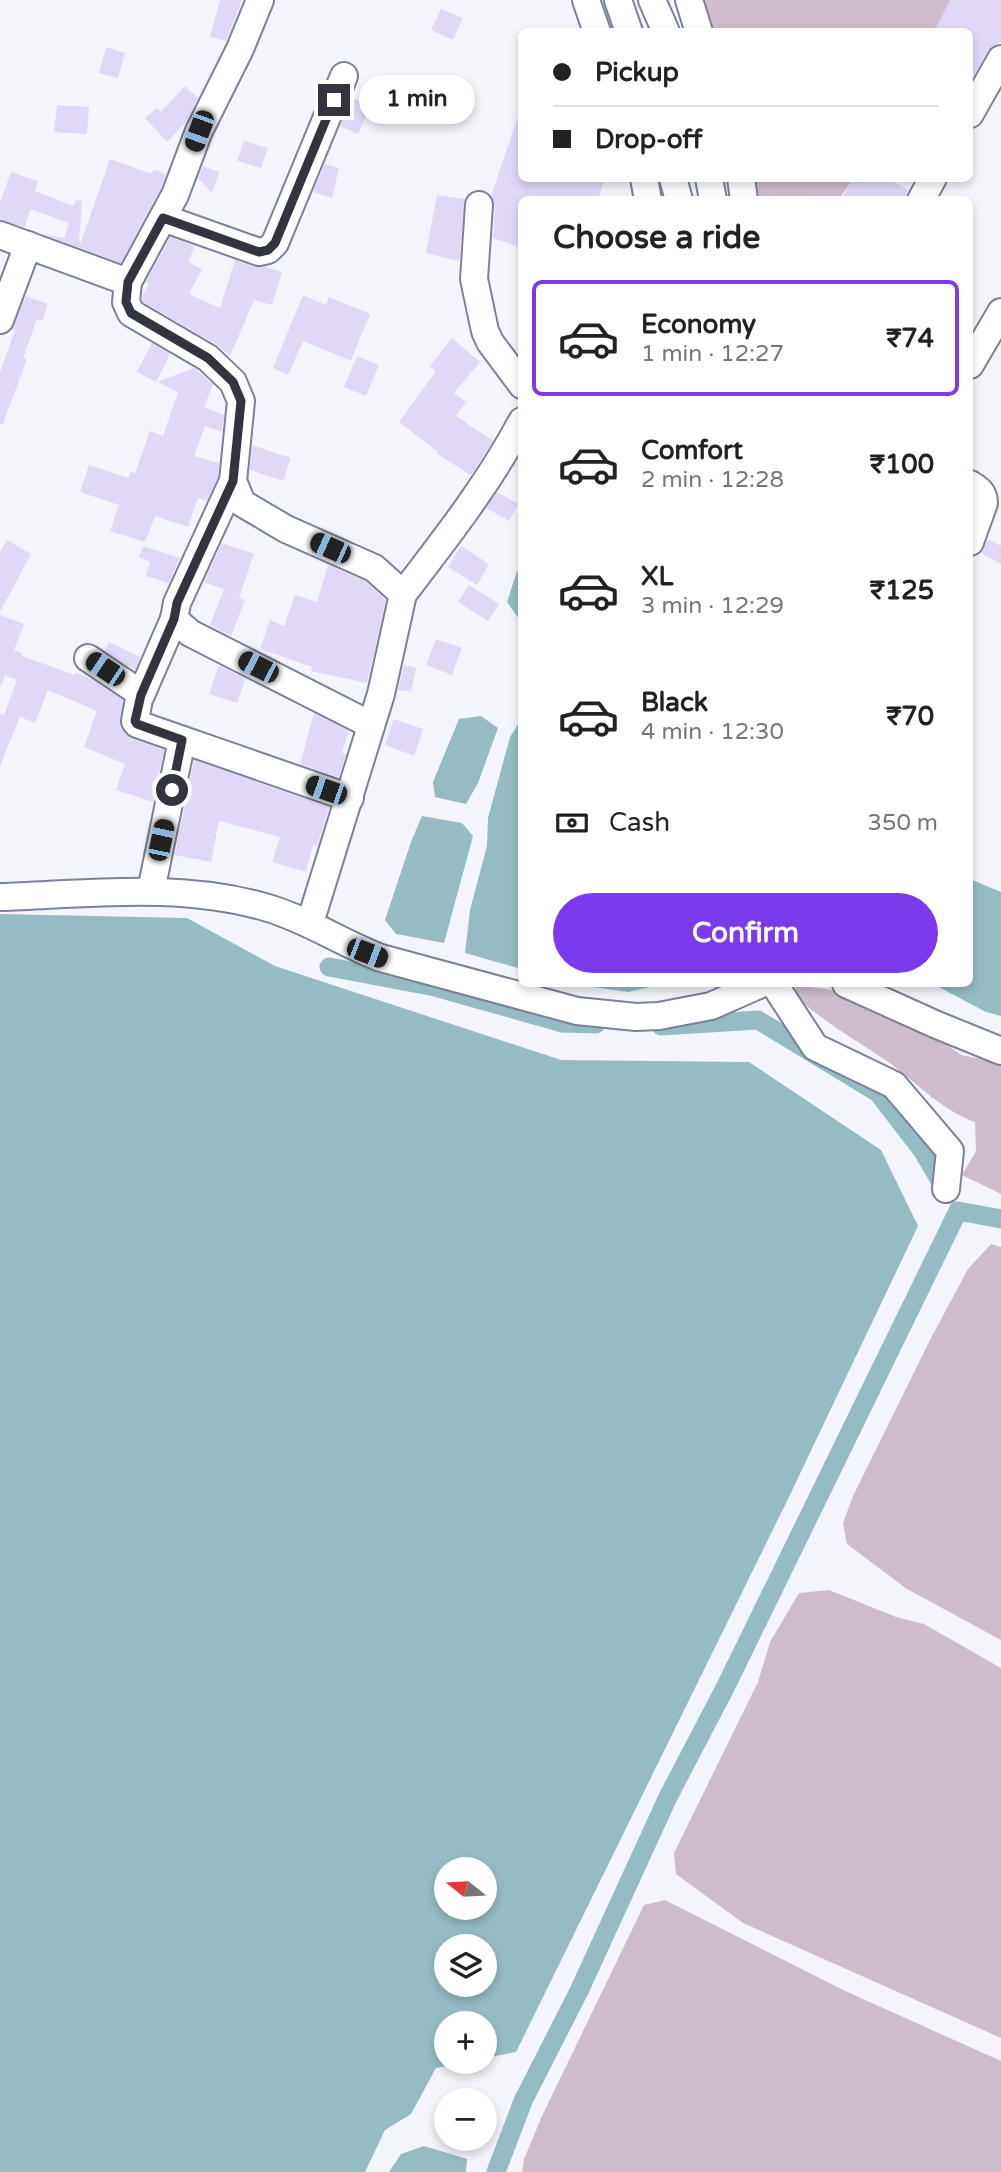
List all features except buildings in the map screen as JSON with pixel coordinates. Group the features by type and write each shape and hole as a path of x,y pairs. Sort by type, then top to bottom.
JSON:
{"street":[{"path":"260,0 240,49 199,131 176,195 128,282 126,302 131,313 208,358 233,382 241,401 233,481 177,603 174,619 141,695 135,721 137,724 350,798"},
{"path":"586,0 596,28"},
{"path":"618,0 628,28"},
{"path":"652,0 664,28"},
{"path":"689,0 698,28"},
{"path":"973,109 1001,59"},
{"path":"163,218 259,252 268,250 275,243 344,76"},
{"path":"479,205 474,279 485,331 518,380"},
{"path":"0,235 128,282"},
{"path":"0,320 28,245"},
{"path":"973,360 1001,312"},
{"path":"310,923 381,694 403,593 476,499 518,428"},
{"path":"233,481 242,503 286,529 374,568 403,593"},
{"path":"973,486 981,491 985,502 973,534"},
{"path":"174,619 190,633 371,725"},
{"path":"88,658 141,695"},
{"path":"151,891 182,740"},
{"path":"0,897 151,891 220,898 255,905 310,923 353,947 381,958 577,1011 636,1017 659,1016 711,1006 746,987"},
{"path":"776,987 815,1047 894,1085 950,1151 946,1189"},
{"path":"853,987 1001,1051"}],"shaded area":[{"path":"698,0 976,0 957,28 705,28"},
{"path":"747,182 851,182 841,196 751,196"},
{"path":"796,987 847,992 921,1026 961,1055 1001,1063 1001,1194 962,1175 976,1151 975,1122 940,1103 887,1061 795,996"},
{"path":"991,1244 1001,1247 1001,1640 907,1589 847,1544 843,1523 853,1496 931,1338 968,1269"},
{"path":"829,1590 896,1617 924,1624 1001,1668 1001,2038 743,1923 676,1874 674,1853 758,1682 770,1642 799,1593"},
{"path":"665,1900 843,1990 1001,2061 1001,2172 522,2172 524,2159 542,2116 644,1905"}],"water":[{"path":"517,571 518,571 518,618 507,602"},
{"path":"481,716 498,728 478,783 466,804 435,797 433,782 459,719"},
{"path":"518,725 518,968 465,953 470,910 487,846 488,818 510,737"},
{"path":"422,816 462,823 473,836 444,943 396,934 385,920"},
{"path":"973,880 1001,892 1001,1016 986,1012 939,987 973,987"},
{"path":"0,914 187,918 275,966 561,1060 749,1062 881,1150 918,1226 787,1501 516,2052 497,2056 497,2011 434,2011 434,2072 411,2114 385,2130 365,2172 0,2172"},
{"path":"594,987 650,987 628,992"},
{"path":"424,2146 467,2159 466,2172 389,2172 401,2154"}],"waterway":[{"path":"329,967 435,987 563,1023 596,1024"},
{"path":"661,1026 758,1020 878,1093 922,1150 947,1192"},
{"path":"496,2172 523,2101 579,1991 668,1797 726,1686 958,1211 1001,1219"}],"route":[{"path":"172,790 182,740 135,721 141,695 174,619 177,603 233,481 241,401 233,382 208,358 131,313 126,302 128,282 163,218 259,252 268,250 275,243 334,100"}]}
